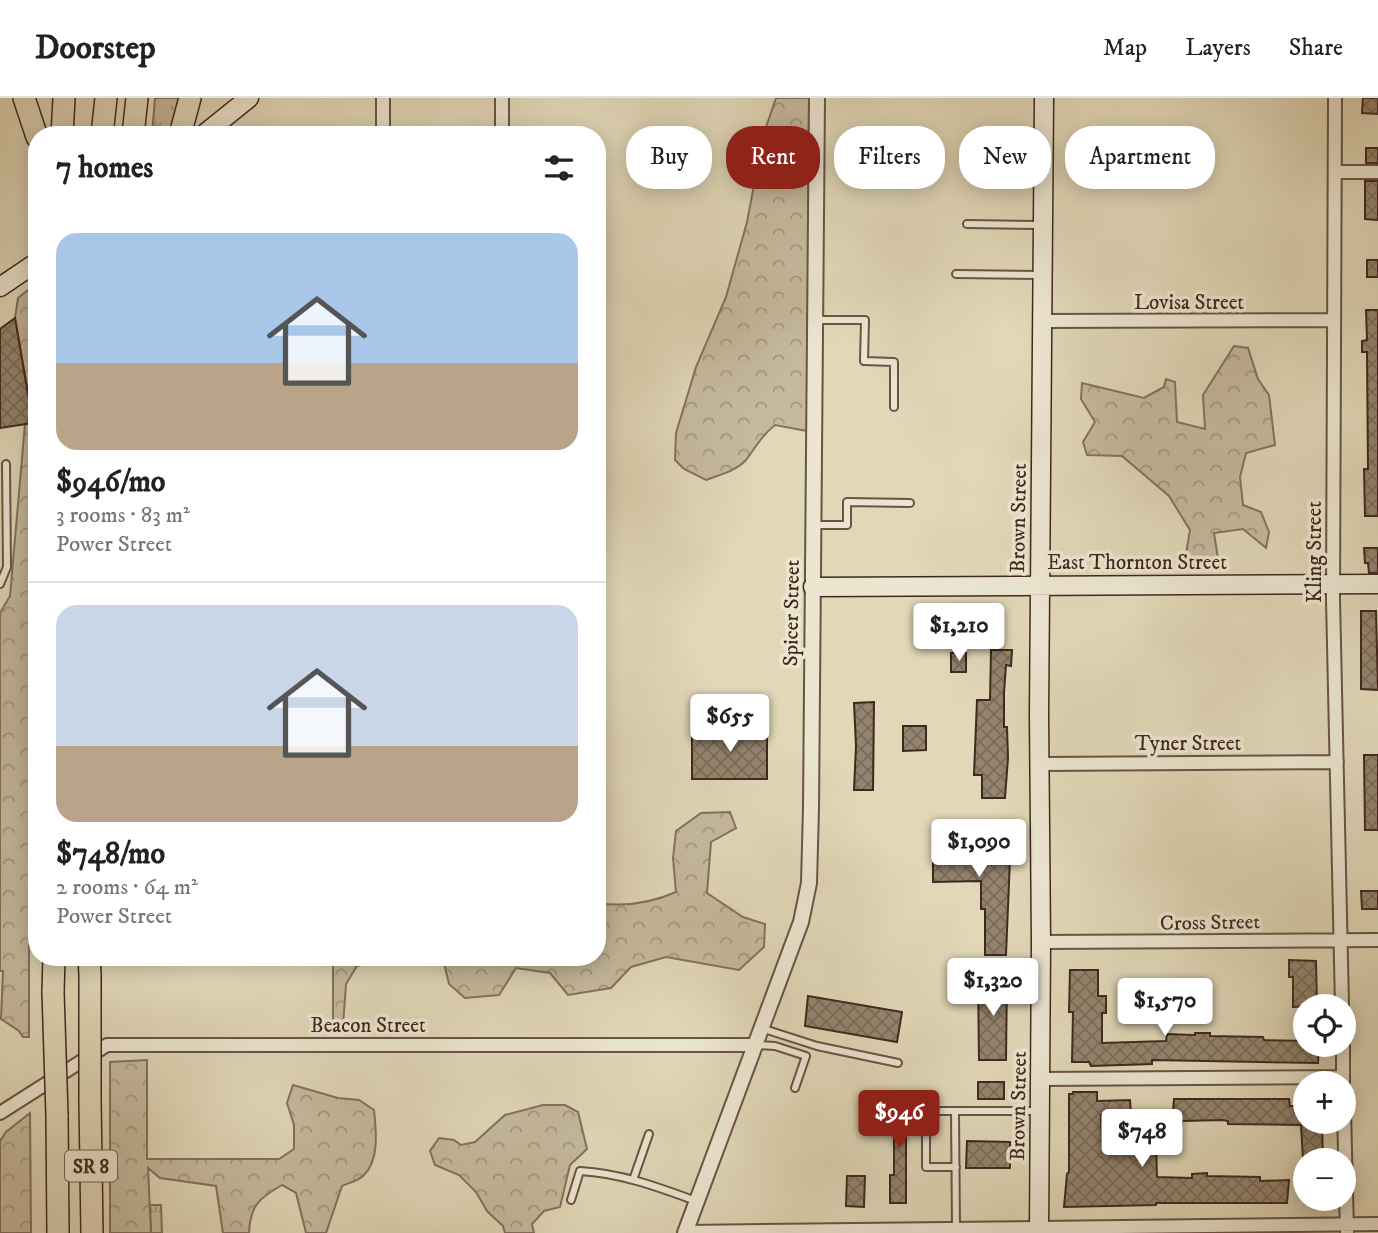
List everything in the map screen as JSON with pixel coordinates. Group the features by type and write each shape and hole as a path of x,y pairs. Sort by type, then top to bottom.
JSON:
{"highway":[{"path":"24,98 33,126"},
{"path":"62,126 64,98"},
{"path":"103,126 106,98"},
{"path":"134,126 137,98"},
{"path":"182,126 190,98"},
{"name":"SR 8","path":"54,966 58,1233"},
{"name":"SR 8","path":"90,966 92,1233"}],"main road":[{"path":"216,126 249,98"},
{"name":"Brown Street","path":"1039,1230 1044,98"},
{"path":"0,287 28,268"},
{"name":"East Thornton Street","path":"813,587 1378,584"}],"street":[{"path":"383,98 383,126"},
{"path":"502,98 502,126"},
{"name":"Spicer Street","path":"685,1233 801,922 808,890 817,98"},
{"name":"Kling Street","path":"1335,98 1333,584 1342,994"},
{"path":"1335,172 1378,172"},
{"name":"Lovisa Street","path":"1043,321 1334,320"},
{"name":"Tyner Street","path":"1040,764 1337,762"},
{"name":"Cross Street","path":"1041,942 1378,940"},
{"name":"Beacon Street","path":"0,1113 107,1045 755,1045"},
{"path":"1040,1079 1293,1080"},
{"path":"1345,1134 1347,1229"},
{"path":"685,1233 956,1229 1347,1229 1378,1224"}],"lane":[{"path":"967,223 1043,225"},
{"path":"956,274 1043,275"},
{"path":"815,320 865,320 864,360 894,362 894,407"},
{"path":"0,584 7,566 6,464"},
{"path":"814,525 847,525 847,502 910,503"},
{"path":"761,1028 817,1046 898,1063"},
{"path":"755,1045 775,1046 806,1056 795,1088"},
{"path":"956,1167 926,1167 926,1111 1040,1111"},
{"path":"955,1111 956,1229"},
{"path":"634,1180 649,1134"},
{"path":"571,1200 580,1171 601,1172 634,1180 696,1201"}],"green space":[{"path":"155,98 182,98 174,126 153,126"},
{"path":"776,98 809,98 809,126 766,126"},
{"path":"753,189 808,189 807,431 775,425 762,437 742,464 706,480 684,469 675,460 676,433 696,367 726,297"},
{"path":"28,290 28,394 15,318 18,298"},
{"path":"1234,346 1248,348 1258,379 1269,395 1275,445 1246,453 1240,477 1243,505 1261,512 1269,532 1266,548 1243,529 1214,533 1219,565 1185,560 1190,530 1169,496 1122,456 1087,455 1083,442 1095,422 1081,399 1082,383 1144,398 1164,387 1166,379 1175,382 1177,422 1205,429 1203,395"},
{"path":"25,424 28,424 29,1037 23,1037 19,1031 1,1019 3,971 0,971 0,613 10,596"},
{"path":"730,812 736,828 711,842 707,893 743,917 765,924 764,947 739,970 666,957 631,967 611,988 568,995 550,973 516,968 499,995 465,998 449,984 445,966 606,966 606,904 637,903 676,892 673,858 676,831 701,813"},
{"path":"333,966 357,966 346,984 343,1026 333,1022"},
{"path":"147,1060 147,1159 279,1159 294,1149 294,1125 287,1103 293,1085 338,1098 359,1100 374,1110 376,1145 372,1162 361,1178 342,1186 326,1233 306,1233 296,1193 282,1185 257,1204 251,1216 249,1233 223,1233 216,1186 160,1178 148,1168 151,1233 110,1233 110,1062"},
{"path":"543,1105 565,1105 578,1112 587,1149 570,1165 560,1207 544,1211 532,1224 534,1233 505,1233 503,1226 487,1211 476,1192 459,1175 435,1165 430,1151 439,1138 454,1140 461,1145 475,1142 505,1115"},
{"path":"30,1113 31,1233 0,1233 0,1141 6,1132"},
{"path":"150,1205 161,1205 162,1233 151,1233"}],"building":[{"path":"1363,98 1378,98 1378,114 1362,113"},
{"path":"1366,148 1378,148 1378,163 1366,163"},
{"path":"1365,181 1378,181 1378,220 1365,219"},
{"path":"1367,260 1378,260 1378,277 1367,277"},
{"path":"1366,310 1378,310 1378,516 1365,516 1364,469 1368,469 1367,352 1362,352 1362,341 1367,340"},
{"path":"15,318 28,394 28,424 0,428 0,329"},
{"path":"1364,548 1378,548 1378,573 1369,573"},
{"path":"1361,611 1376,611 1378,690 1361,689"},
{"path":"991,650 1012,650 1011,666 1006,665 1004,693 1008,758 1005,798 982,798 982,775 974,775 977,700 990,700"},
{"path":"951,653 966,653 966,672 951,672"},
{"path":"874,702 873,790 854,790 854,703"},
{"path":"903,726 926,726 926,750 903,751"},
{"path":"692,728 767,728 767,779 692,779"},
{"path":"1364,755 1378,755 1378,830 1365,830"},
{"path":"1001,836 1001,859 1010,859 1006,955 985,955 985,909 981,909 981,881 933,882 933,837"},
{"path":"1361,891 1378,891 1378,909 1362,909"},
{"path":"1289,960 1316,961 1317,994 1293,994 1293,977 1289,977"},
{"path":"1070,970 1098,970 1098,996 1106,996 1106,1013 1102,1013 1102,1043 1166,1041 1167,1034 1210,1033 1210,1036 1263,1037 1264,1040 1293,1041 1293,1057 1318,1057 1318,1063 1152,1060 1152,1064 1091,1066 1089,1062 1072,1062 1073,1012 1069,1012"},
{"path":"978,976 1007,976 1006,1060 979,1060"},
{"path":"808,996 902,1012 897,1042 805,1026"},
{"path":"978,1082 1004,1082 1004,1099 978,1099"},
{"path":"1097,1092 1097,1101 1130,1100 1131,1115 1101,1115 1102,1147 1132,1147 1135,1143 1156,1143 1157,1177 1192,1178 1192,1174 1207,1173 1207,1176 1260,1177 1260,1181 1289,1180 1287,1203 1156,1203 1064,1207 1069,1172 1069,1094"},
{"path":"906,1096 906,1203 890,1203 890,1175 894,1175 894,1119 891,1119 890,1097"},
{"path":"1174,1099 1289,1099 1290,1106 1293,1106 1293,1125 1228,1124 1228,1121 1223,1120 1182,1121 1182,1124 1172,1124"},
{"path":"1302,1134 1322,1134 1323,1148 1302,1148"},
{"path":"967,1141 1010,1142 1010,1168 966,1168"},
{"path":"847,1176 865,1176 864,1207 846,1206"}]}
